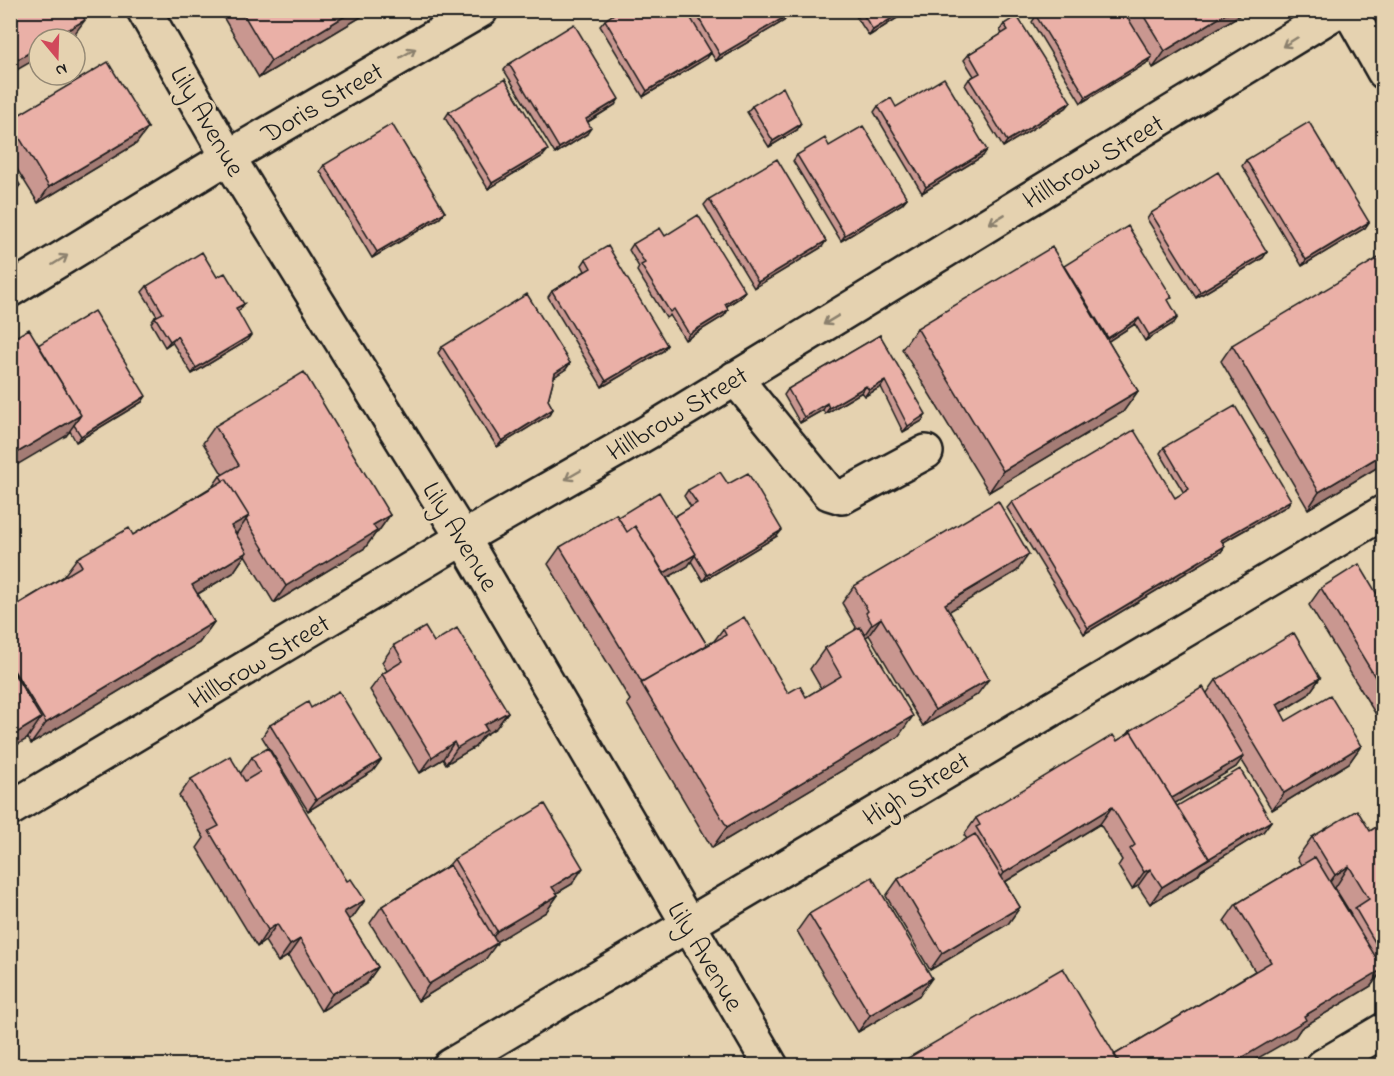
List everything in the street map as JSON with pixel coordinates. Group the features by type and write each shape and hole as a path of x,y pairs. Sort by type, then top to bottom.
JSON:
{"street":[{"name":"Lily Avenue","path":"144,10 228,157 463,538 771,1065"},
{"name":"Doris Street","path":"10,290 228,157 481,10"},
{"name":"Hillbrow Street","path":"10,809 735,378 1339,10"},
{"path":"1349,10 1383,72"},
{"path":"735,378 829,494 842,497 926,452"},
{"name":"High Street","path":"450,1065 1383,512"},
{"path":"1323,1065 1383,1030"}],"building":[{"path":"10,10 79,10 85,20 73,27 27,27 27,54 10,64"},
{"path":"241,10 355,10 271,61"},
{"path":"620,10 686,10 711,52 647,91 605,20"},
{"path":"694,10 785,10 788,15 720,55"},
{"path":"860,10 905,10 873,30"},
{"path":"1045,10 1123,10 1152,57 1086,97 1036,16"},
{"path":"1140,10 1232,10 1165,51"},
{"path":"1017,16 1071,102 1007,141 969,79 980,73 969,54 1008,30 1004,24"},
{"path":"574,24 619,99 586,119 591,128 559,148 509,64"},
{"path":"108,62 148,128 49,187 10,120 66,87 87,87 87,74"},
{"path":"944,78 987,150 926,187 878,106 891,98 896,107"},
{"path":"505,79 548,150 492,183 449,112"},
{"path":"783,87 801,124 773,141 752,106"},
{"path":"1309,122 1369,222 1306,260 1246,160"},
{"path":"392,124 445,212 377,252 324,165"},
{"path":"863,126 907,198 845,235 797,155 825,138 829,146"},
{"path":"777,159 826,241 758,282 709,199"},
{"path":"10,169 20,185 10,191"},
{"path":"1218,172 1267,252 1200,292 1151,213"},
{"path":"698,215 745,291 725,304 728,310 689,334 674,309 670,312 641,265 645,263 633,244 660,228 665,236"},
{"path":"1128,226 1172,297 1168,300 1178,317 1149,335 1139,318 1108,338 1064,266"},
{"path":"608,246 667,345 606,381 552,291 591,268 586,259"},
{"path":"1052,247 1138,391 1003,471 917,328"},
{"path":"202,252 217,277 225,273 244,304 236,308 251,335 196,368 177,336 170,341 155,317 163,313 147,286"},
{"path":"1383,255 1383,454 1319,492 1232,345"},
{"path":"527,294 570,363 555,373 548,400 553,409 502,441 442,347"},
{"path":"94,311 146,396 81,436 74,425 81,415 38,345"},
{"path":"29,329 81,415 10,457 10,340"},
{"path":"880,335 926,414 908,426 885,381 869,390 866,386 829,408 827,403 804,417 788,389"},
{"path":"304,372 390,515 373,525 377,531 286,586 246,520 249,516 226,479 223,481 220,476 239,465 215,426"},
{"path":"1235,406 1291,500 1221,540 1225,546 1088,628 1012,502 1134,430 1175,498 1189,489 1164,447"},
{"path":"720,472 728,484 748,473 782,530 707,575 674,517 697,503 688,490"},
{"path":"226,479 249,516 231,526 247,552 192,585 214,622 46,723 10,664 10,609 82,566 77,558 129,528 133,535"},
{"path":"659,492 696,554 664,573 635,526 627,532 618,517"},
{"path":"998,501 1029,554 945,604 989,679 935,710 881,618 872,624 866,613 868,611 854,586"},
{"path":"616,514 627,532 635,526 707,645 642,683 560,547"},
{"path":"1359,564 1383,604 1383,690 1321,588"},
{"path":"744,617 788,693 800,686 806,697 841,676 825,648 860,627 913,716 727,827 641,683 726,635 723,629"},
{"path":"425,627 434,642 457,628 508,712 484,725 487,730 457,748 454,742 432,757 382,674 403,661 394,645"},
{"path":"1294,633 1320,678 1277,704 1286,721 1330,695 1361,746 1284,793 1216,680"},
{"path":"10,667 41,718 10,737"},
{"path":"1203,687 1244,756 1172,798 1130,731"},
{"path":"339,691 381,760 316,800 270,725 308,702 311,708"},
{"path":"1131,732 1209,858 1162,887 1150,869 1144,872 1130,849 1135,845 1112,807 1004,873 976,827 980,825 976,818 1113,735 1117,741"},
{"path":"268,748 347,881 351,879 365,900 344,912 378,967 332,994 300,939 290,945 277,924 268,930 209,831 219,826 191,779 230,756 245,781 260,772 252,757"},
{"path":"1240,769 1271,821 1205,861 1209,858 1177,806"},
{"path":"545,804 583,868 552,887 558,895 497,931 454,859"},
{"path":"1357,810 1370,831 1383,823 1383,956 1355,908 1369,899 1349,866 1335,875 1312,837"},
{"path":"975,834 1020,907 942,953 898,879"},
{"path":"1315,857 1383,969 1304,1016 1306,1020 1230,1065 1121,1065 1114,1055 1271,962 1236,904"},
{"path":"450,865 497,943 429,984 382,906"},
{"path":"872,877 932,978 870,1015 809,914"},
{"path":"1063,968 1121,1065 896,1065"}]}
